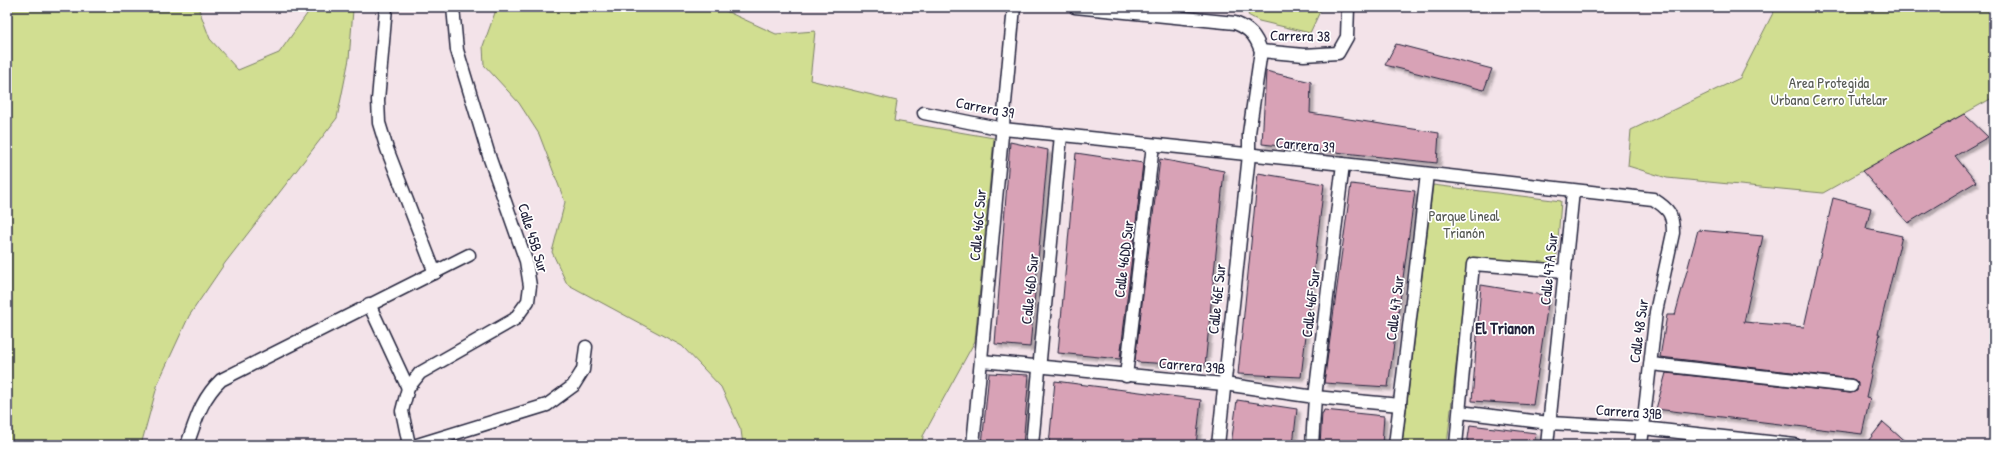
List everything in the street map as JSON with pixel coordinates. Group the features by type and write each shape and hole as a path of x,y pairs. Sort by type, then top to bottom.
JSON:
{"street":[{"path":"386,7 378,100 379,123 387,149 435,273"},
{"name":"Calle 46C Sur","path":"973,445 1014,7"},
{"name":"Carrera 38","path":"1076,7 1192,13 1235,24 1252,32 1258,41 1261,51 1249,133 1249,155"},
{"name":"Carrera 38","path":"1261,51 1304,55 1338,53 1347,38 1348,7"},
{"name":"Calle 45B Sur","path":"409,445 402,411 408,388 420,373 515,319 528,301 530,286 526,261 490,159 457,50 454,9"},
{"name":"Carrera 39","path":"924,113 1003,129 1343,164 1653,199 1665,206 1673,222"},
{"name":"Calle 46D Sur","path":"1032,445 1061,135"},
{"name":"Calle 46DD Sur","path":"1126,376 1153,145"},
{"name":"Calle 46E Sur","path":"1218,445 1249,155"},
{"name":"Calle 46F Sur","path":"1312,445 1315,397 1343,164"},
{"name":"Calle 47 Sur","path":"1395,445 1427,174"},
{"name":"Calle 47A Sur","path":"1547,445 1573,191"},
{"name":"Calle 48 Sur","path":"1641,445 1656,312 1670,252 1673,222"},
{"path":"186,445 209,392 221,380 468,255"},
{"path":"1456,445 1473,264 1564,272"},
{"path":"369,304 408,388"},
{"path":"418,445 548,405 573,386 583,370 586,347"},
{"name":"Carrera 39B","path":"982,361 1126,376 1224,384 1315,397 1400,405"},
{"path":"1650,364 1851,386"},
{"name":"Carrera 39B","path":"1460,412 1549,423 1643,428 1748,443 1795,445"}],"green space":[{"path":"7,7 198,7 210,39 238,70 279,53 312,7 333,7 353,10 349,59 337,118 225,263 189,316 158,383 141,445 7,445"},
{"path":"497,7 717,7 776,34 815,31 810,80 897,101 894,121 994,138 975,341 923,436 922,445 743,445 741,430 721,387 682,346 567,284 552,252 565,202 539,134 519,103 484,65 483,46"},
{"path":"1252,7 1322,7 1310,33 1259,21 1248,15"},
{"name":"Area Protegida Urbana Cerro Tutelar","path":"1776,7 1994,7 1994,97 1823,193 1667,178 1628,166 1631,130 1740,78"},
{"name":"Parque lineal Trianón","path":"1433,185 1561,201 1556,266 1468,259 1447,445 1402,445"}],"building":[{"path":"1396,44 1492,69 1484,90 1385,65"},
{"path":"1266,71 1311,82 1310,113 1439,133 1437,163 1262,144"},
{"path":"1964,114 1988,137 1955,156 1976,182 1908,223 1862,171"},
{"path":"1010,142 1048,150 1030,347 995,344"},
{"path":"1076,153 1143,163 1120,359 1058,353"},
{"path":"1160,159 1224,171 1205,366 1137,362 1135,360"},
{"path":"1258,173 1324,184 1301,377 1238,374"},
{"path":"1351,184 1415,191 1388,387 1324,383"},
{"path":"1833,198 1871,208 1866,228 1902,236 1878,334 1880,334 1866,397 1870,398 1862,434 1656,409 1666,373 1850,393 1857,391 1858,383 1852,379 1660,357 1667,315 1675,315 1698,230 1763,236 1744,322 1804,327"},
{"path":"1481,285 1549,296 1533,405 1472,401"},
{"path":"989,373 1029,375 1023,445 982,445"},
{"path":"1055,381 1201,400 1196,445 1049,445"},
{"path":"1237,400 1297,409 1293,445 1231,445"},
{"path":"1324,410 1384,416 1382,445 1320,445 1322,413"},
{"path":"1883,422 1909,445 1865,445"},
{"path":"1470,425 1536,433 1534,445 1467,445"}],"district":[{"name":"El Trianon","path":"1505,328"}]}
